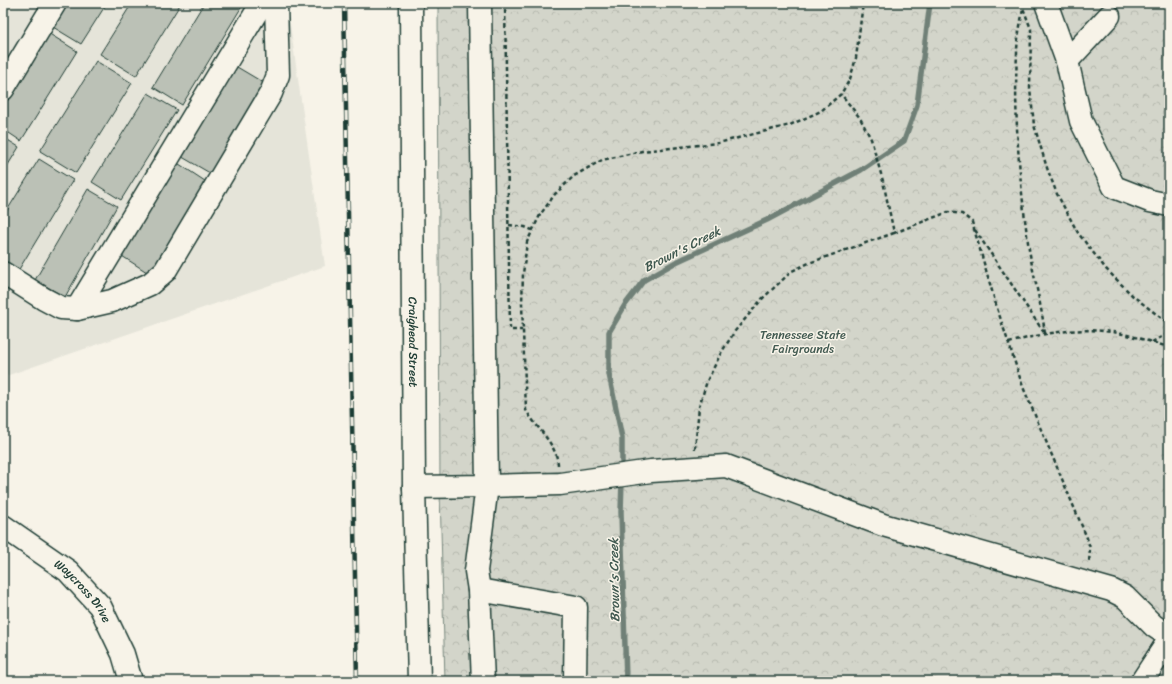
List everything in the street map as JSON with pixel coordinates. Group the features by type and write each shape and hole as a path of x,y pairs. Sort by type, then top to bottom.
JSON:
{"street":[{"path":"3,89 55,3"},
{"path":"78,309 262,3"},
{"path":"3,274 61,308 78,309 112,301 150,284 165,271 271,93 278,75 276,3"},
{"name":"Craighead Street","path":"411,3 414,486 419,681"},
{"path":"480,3 487,486 476,571 479,590 483,681"},
{"path":"1046,3 1067,61 1081,121 1114,187 1150,200 1169,204"},
{"path":"1067,61 1109,16"},
{"path":"414,486 560,484 651,471 726,466 883,525 1111,590 1125,597 1154,626 1169,636"},
{"name":"Waycross Drive","path":"3,526 68,571 100,606 123,654 131,681"},
{"path":"479,590 576,607 575,681"},
{"path":"1142,681 1169,640"}],"path":[{"path":"505,3 510,330 522,330"},
{"path":"560,484 558,458 549,441 532,421 526,410 522,330 523,274 527,242 540,215 555,194 574,176 602,160 642,151 718,143 790,125 821,111 842,94 850,79 856,58 863,3"},
{"path":"1046,334 1042,307 1027,236 1018,158 1016,98 1017,51 1023,8 1031,29 1030,88 1034,125 1047,168 1057,194 1078,232 1106,269 1133,296 1169,324"},
{"path":"842,94 860,118 871,139 883,181 894,232"},
{"path":"694,467 697,424 703,392 721,353 734,331 779,282 792,271 809,263 948,212 962,214 972,222 997,308 1024,387 1090,548 1089,564 1084,582"},
{"path":"509,225 525,227 532,230"},
{"path":"975,230 1046,334"},
{"path":"1009,343 1030,336 1089,330 1112,332 1169,347"},
{"path":"1151,342 1169,333"}],"shaded area":[{"path":"3,3 287,3 325,266 3,377"}],"green space":[{"name":"Tennessee State Fairgrounds","path":"438,3 1169,3 1169,681 445,681 440,491"}],"building":[{"path":"67,3 107,3 81,44 53,27"},
{"path":"132,3 181,3 136,76 100,54"},
{"path":"204,3 244,3 182,105 153,87"},
{"path":"48,33 77,51 21,141 3,129 3,105"},
{"path":"96,61 132,83 76,173 40,151"},
{"path":"232,64 269,86 215,176 177,154"},
{"path":"148,93 177,110 121,200 92,182"},
{"path":"3,137 19,147 3,173"},
{"path":"39,159 73,180 18,271 3,262 3,217"},
{"path":"173,160 208,183 150,274 114,251"},
{"path":"88,189 117,206 65,297 35,280"}],"waterway":[{"name":"Brown's Creek","path":"622,471 622,438 609,374 609,332 625,305 644,280 676,262 767,220 861,170 904,141 917,105 930,3"},
{"name":"Brown's Creek","path":"622,480 621,512 626,681"}],"railway":[{"path":"344,3 357,681"}]}
